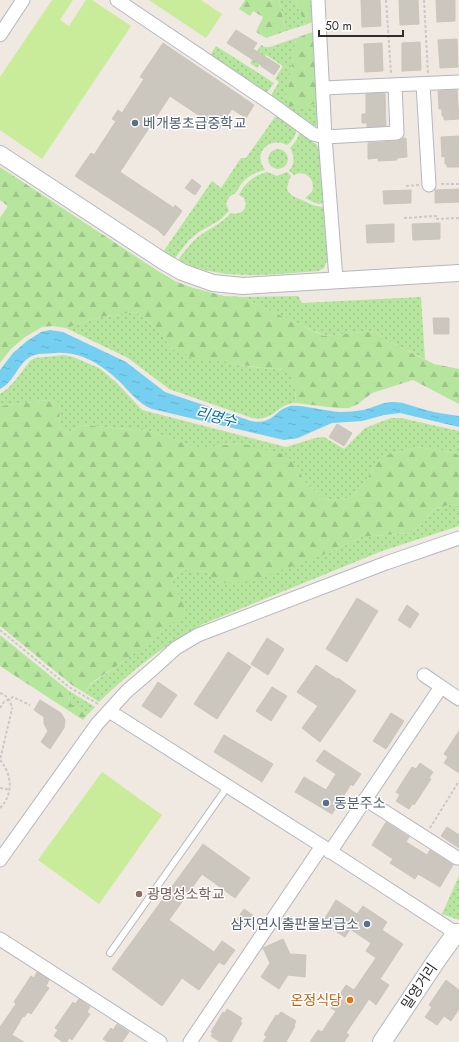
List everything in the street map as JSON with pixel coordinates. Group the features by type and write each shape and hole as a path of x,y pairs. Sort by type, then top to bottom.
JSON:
{"main road":[{"name":"밀영거리","path":"382,1042 438,958 457,933"}],"street":[{"path":"0,34 23,0"},
{"path":"117,0 273,105 313,134 325,137 397,133 395,85"},
{"path":"318,0 325,137 336,279"},
{"path":"322,88 459,82"},
{"path":"426,83 429,185"},
{"path":"0,154 163,261 195,277 213,283 243,286 336,279 459,273"},
{"path":"0,860 97,724 127,691 176,648 198,635 386,563 459,538"},
{"path":"424,675 459,699"},
{"path":"190,1042 326,849 365,799 441,687"},
{"path":"109,711 457,933"},
{"path":"365,799 459,858"},
{"path":"0,939 152,1040"}],"lane":[{"path":"110,953 228,786"}],"path":[{"path":"386,0 391,78 395,85"},
{"path":"424,0 426,83"},
{"path":"404,218 437,216 437,219 459,218"},
{"path":"0,630 69,687 109,711"},
{"path":"0,693 8,697 11,702 12,709 0,760 9,774 10,790 7,798 0,808"},
{"path":"0,708 4,702 13,696 30,705"},
{"path":"424,837 459,781"},
{"path":"0,788 10,790"}],"green space":[{"path":"52,0 73,0 60,20 69,26 86,0 92,0 131,26 42,159 0,130 0,77"},
{"path":"149,0 201,0 222,14 206,38"},
{"path":"245,0 279,0 286,31 266,38 256,32 263,17 253,11 250,16 239,9"},
{"path":"279,0 295,0 305,25 286,31"},
{"path":"295,0 313,0 315,21 305,25"},
{"path":"315,31 320,101 306,107 289,106 285,97 288,89 296,38"},
{"path":"296,38 288,90 285,97 320,101 319,123 316,126 310,126 270,97 279,82 275,79 283,66 266,55 257,68 250,63 261,45 270,47"},
{"path":"216,46 274,83 266,94 209,57"},
{"path":"275,117 278,117 297,129 291,142 287,145 280,143 269,144 264,148 260,158 261,164 265,170 255,173 247,178 236,192 230,196 226,203 229,211 220,220 199,232 189,240 175,258 163,252 212,181 221,188 241,158 246,158"},
{"path":"300,132 317,145 322,151 325,203 318,204 305,198 312,192 313,183 309,177 302,173 294,175 289,171 294,160 290,148 296,141"},
{"path":"278,149 285,152 288,159 285,166 278,169 271,166 268,159 271,152"},
{"path":"0,167 175,281 190,287 224,296 242,297 324,336 374,331 388,341 434,364 459,369 459,404 413,380 372,393 358,404 349,408 296,403 292,377 281,369 263,368 194,358 172,349 157,329 136,312 100,317 66,328 52,326 42,327 25,337 11,349 0,363 0,218 8,206 0,200"},
{"path":"267,172 277,176 287,172 291,176 287,189 292,195 313,205 324,207 328,258 324,268 318,271 248,275 213,272 196,268 180,261 180,257 199,236 221,222 231,213 236,214 244,209 246,205 244,198 239,195 241,190 250,180"},
{"path":"298,296 302,303 421,297 425,359 388,341 374,331 325,336 242,297"},
{"path":"136,312 157,329 172,349 240,365 285,371 293,379 296,403 284,406 266,417 260,419 252,418 169,389 128,358 66,328 100,317"},
{"path":"64,355 73,357 99,368 117,383 142,410 286,447 315,438 324,437 344,449 365,428 391,418 401,418 459,431 459,455 451,452 417,447 380,457 367,479 351,498 325,500 303,480 299,468 239,443 212,447 193,447 149,431 82,425 67,433 59,427 60,403 48,400 0,406 0,394 14,382 30,361 35,358"},
{"path":"48,400 60,403 59,427 67,433 82,425 149,431 193,447 212,447 239,443 287,455 299,468 303,480 325,500 351,498 367,479 380,457 417,447 451,452 459,455 459,506 453,504 434,509 411,533 361,537 328,553 249,582 218,583 206,572 182,569 172,581 187,612 123,662 91,683 85,693 72,685 0,626 0,406"},
{"path":"453,504 459,506 459,526 382,551 203,624 188,632 148,659 99,702 85,693 91,684 123,662 186,612 172,581 182,569 206,572 218,583 328,553 361,537 411,533 434,509"},
{"path":"0,635 68,690 70,703 87,715 83,720 0,666"},
{"path":"68,690 95,707 87,715 70,703"},
{"path":"102,772 162,815 99,904 38,860"},
{"path":"459,876 459,920 442,914"}],"water":[{"name":"리명수","path":"50,330 63,332 126,362 165,392 251,421 264,421 273,417 284,408 290,406 345,412 363,410 385,403 397,402 434,412 459,416 459,427 400,413 384,415 362,421 332,423 298,438 284,440 152,409 140,402 108,371 83,357 65,353 34,355 24,362 9,382 0,389 0,370 13,353 41,332"}],"building":[{"path":"361,0 380,0 381,26 362,27"},
{"path":"399,0 418,0 419,24 400,25"},
{"path":"436,0 455,0 455,21 437,22"},
{"path":"236,30 257,43 253,49 280,66 274,75 227,43"},
{"path":"457,39 458,67 440,68 438,40"},
{"path":"420,42 421,70 402,71 402,43"},
{"path":"163,43 254,105 246,118 232,109 219,129 170,96 120,172 174,208 175,205 182,211 164,236 158,230 75,176 91,153 94,155 116,121 112,119 118,110 122,113 144,79 140,77"},
{"path":"382,43 383,71 365,72 364,44"},
{"path":"457,90 459,119 444,120 444,116 442,116 442,109 439,109 438,91"},
{"path":"385,93 386,126 367,127 367,123 362,123 362,114 366,114 366,94"},
{"path":"459,136 459,167 447,167 447,164 445,164 445,156 442,157 441,137"},
{"path":"406,138 407,157 397,158 397,160 378,161 378,158 368,159 368,143 397,141"},
{"path":"192,179 201,186 195,195 185,188"},
{"path":"459,189 459,202 435,203 435,190"},
{"path":"411,190 411,203 384,204 383,191"},
{"path":"440,223 440,239 413,240 412,224"},
{"path":"394,224 394,242 367,243 366,225"},
{"path":"433,318 449,318 449,334 434,334"},
{"path":"337,424 352,433 344,446 329,437"},
{"path":"357,598 378,611 347,662 326,649"},
{"path":"407,605 419,614 410,628 398,620"},
{"path":"267,638 284,649 268,675 251,664"},
{"path":"228,652 251,667 217,719 194,704"},
{"path":"316,665 356,691 320,742 302,728 318,706 297,692"},
{"path":"158,682 177,695 161,718 142,706"},
{"path":"272,687 287,696 271,721 256,711"},
{"path":"40,700 61,713 65,720 64,728 50,749 41,742 48,731 44,724 44,717 34,710"},
{"path":"391,713 404,721 386,749 373,741"},
{"path":"459,731 459,773 444,763 448,757 444,754"},
{"path":"224,735 273,764 262,782 214,752"},
{"path":"324,750 361,774 353,786 351,784 332,814 295,792 304,777 326,790 336,774 316,761"},
{"path":"420,763 433,772 429,778 431,779 414,805 413,803 409,809 396,801 400,795 396,792 412,767 416,769"},
{"path":"386,822 409,837 406,842 427,855 430,850 453,865 440,887 418,874 415,879 390,863 393,859 372,845"},
{"path":"447,827 459,835 459,848 441,836"},
{"path":"203,844 250,878 235,898 202,874 169,920 214,952 222,941 235,950 224,965 219,962 199,990 182,978 162,1006 112,969"},
{"path":"336,900 357,914 363,906 387,922 382,930 403,944 380,979 389,985 376,1005 369,999 346,1033 349,1035 344,1042 310,1042 318,1030 322,1032 336,1011 331,1008 346,985 354,990 376,958 366,951 371,943 350,929 345,937 322,923"},
{"path":"244,909 254,916 247,926 237,919"},
{"path":"283,939 290,954 306,955 305,977 288,975 279,989 261,977 270,963 263,948"},
{"path":"37,972 49,980 46,986 49,988 31,1014 28,1012 24,1017 23,1016 12,1035 24,1042 0,1042 0,1027 16,1004 14,1002 31,976 34,978"},
{"path":"446,980 459,990 459,1009 451,1021 444,1016 437,1025 425,1017 432,1007 429,1005"},
{"path":"79,999 90,1007 87,1012 90,1014 72,1040 69,1038 67,1042 63,1042 54,1036 58,1030 55,1028 73,1002 75,1004"},
{"path":"227,1009 242,1018 240,1022 242,1023 231,1042 220,1042 211,1036 213,1033 211,1032 223,1012 225,1013"},
{"path":"281,1012 296,1021 295,1026 286,1042 263,1042 267,1036 264,1035 276,1015 278,1016"},
{"path":"117,1024 129,1032 122,1042 108,1042 103,1039 111,1028 113,1030"}],"place":[{"name":"베개봉초급중학교","path":"135,123"},
{"name":"동분주소","path":"326,803"},
{"name":"광명성소학교","path":"139,894"},
{"name":"삼지연시출판물보급소","path":"367,924"},
{"name":"온정식당","path":"350,1000"}]}
